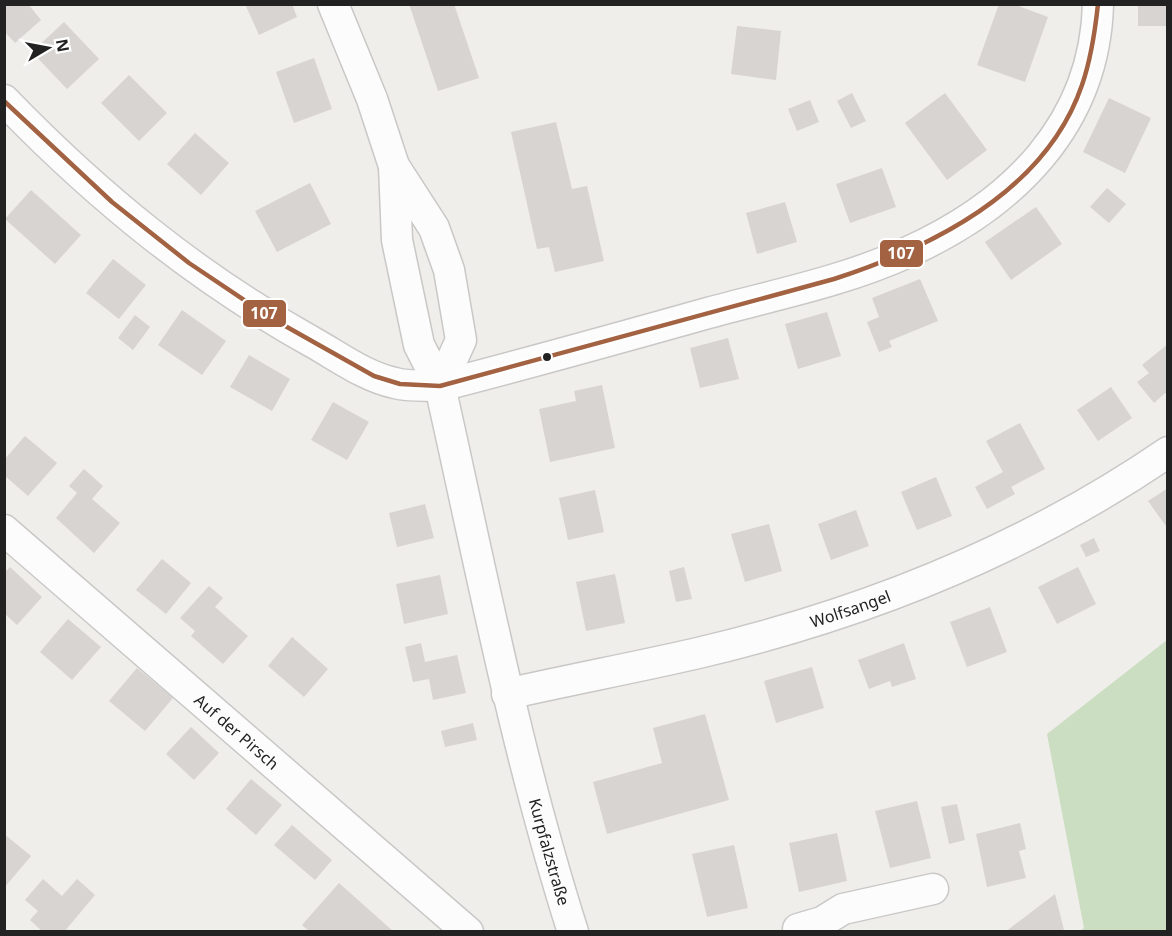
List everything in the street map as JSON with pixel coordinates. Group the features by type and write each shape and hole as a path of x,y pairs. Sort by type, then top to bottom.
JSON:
{"street":[{"name":"Kurpfalzstraße","path":"333,4 372,99 394,166 434,228 449,270 460,340 440,386"},
{"path":"4,100 61,158 123,214 208,277 291,331 358,368 395,383 440,386 829,279 907,252 943,234 1019,182 1044,155 1078,96 1093,55 1098,4"},
{"name":"Kurpfalzstraße","path":"394,166 396,240 419,345 440,386 507,694 542,836 573,932"},
{"name":"Wolfsangel","path":"507,694 695,654 793,627 892,595 1034,533 1167,452"},
{"name":"Auf der Pirsch","path":"4,530 468,932"},
{"path":"795,931 822,922 843,909 933,889"}],"green space":[{"path":"1167,640 1167,931 1080,931 1084,928 1047,734"}],"building":[{"path":"4,4 28,4 41,20 15,43 4,31"},
{"path":"245,4 292,4 297,17 259,35"},
{"path":"409,4 454,4 479,78 438,91"},
{"path":"999,4 1013,4 1048,17 1025,82 977,65"},
{"path":"1138,4 1168,4 1168,26 1138,26"},
{"path":"64,22 99,59 67,89 32,52"},
{"path":"737,26 781,31 776,80 731,74"},
{"path":"314,58 332,109 294,123 276,72"},
{"path":"129,75 167,113 139,141 101,103"},
{"path":"852,93 866,121 851,128 837,101"},
{"path":"945,93 987,150 947,180 905,123"},
{"path":"1109,98 1151,118 1125,173 1083,152"},
{"path":"810,100 819,122 797,131 788,109"},
{"path":"556,122 572,189 587,186 604,261 555,272 549,247 537,249 511,132"},
{"path":"195,133 229,163 201,195 167,164"},
{"path":"882,168 896,207 850,223 836,184"},
{"path":"310,183 331,224 277,252 255,211"},
{"path":"1107,188 1126,204 1109,223 1090,207"},
{"path":"31,190 81,235 55,264 5,219"},
{"path":"785,202 797,242 757,254 746,213"},
{"path":"1036,207 1062,244 1011,280 985,242"},
{"path":"113,259 146,285 119,319 86,293"},
{"path":"920,279 938,321 889,341 892,347 879,352 867,322 879,317 872,298"},
{"path":"182,310 226,341 202,375 158,345"},
{"path":"827,312 841,356 798,369 785,324"},
{"path":"135,315 150,327 133,350 118,338"},
{"path":"728,338 739,379 700,388 690,348"},
{"path":"1168,344 1168,395 1165,393 1154,403 1137,382 1149,373 1142,365"},
{"path":"249,355 290,379 272,411 230,387"},
{"path":"602,385 615,448 550,462 539,409 576,401 574,391"},
{"path":"1111,387 1132,418 1098,441 1077,410"},
{"path":"333,402 369,422 347,460 311,440"},
{"path":"1020,423 1045,469 1011,487 1015,494 987,509 975,487 1003,472 986,441"},
{"path":"25,436 57,463 28,496 4,475 4,460"},
{"path":"84,469 103,486 92,499 120,523 94,553 56,518 77,493 69,486"},
{"path":"936,477 952,516 917,530 901,492"},
{"path":"1168,488 1168,529 1148,501"},
{"path":"595,490 604,532 568,540 559,498"},
{"path":"425,504 434,538 397,547 389,513"},
{"path":"856,510 869,546 831,560 818,524"},
{"path":"769,524 782,571 745,582 731,534"},
{"path":"1094,538 1100,551 1086,557 1080,545"},
{"path":"162,559 191,583 166,614 136,590"},
{"path":"10,567 42,597 17,625 4,613 4,573"},
{"path":"684,567 692,599 676,602 669,571"},
{"path":"1078,567 1096,604 1057,624 1038,587"},
{"path":"615,574 625,623 586,631 576,582"},
{"path":"440,575 448,614 404,624 396,584"},
{"path":"209,586 223,598 215,607 248,636 223,664 191,636 195,631 180,618"},
{"path":"990,607 1007,652 967,667 950,622"},
{"path":"68,619 101,647 72,680 40,652"},
{"path":"292,637 328,669 304,697 268,666"},
{"path":"421,643 425,662 457,655 466,693 433,700 429,679 413,682 405,647"},
{"path":"904,643 916,679 892,687 890,681 869,689 858,660"},
{"path":"812,667 824,708 776,723 764,681"},
{"path":"137,668 173,698 145,731 109,701"},
{"path":"705,714 729,800 607,834 593,782 662,763 653,728"},
{"path":"473,723 477,740 445,747 441,731"},
{"path":"191,727 219,753 194,780 166,754"},
{"path":"251,779 282,805 256,835 226,809"},
{"path":"917,801 931,858 890,868 875,811"},
{"path":"957,804 965,840 949,844 941,807"},
{"path":"1020,823 1026,849 1019,851 1026,878 987,887 976,834"},
{"path":"292,825 332,860 315,880 274,845"},
{"path":"837,833 847,881 799,892 789,843"},
{"path":"4,834 31,856 4,888"},
{"path":"734,845 748,908 707,917 692,854"},
{"path":"43,879 62,896 77,879 95,895 64,932 43,932 30,920 38,911 25,900"},
{"path":"339,883 394,932 310,932 302,925"},
{"path":"1055,894 1064,930 1005,932"}],"transit line":[{"name":"107","path":"4,101 112,202 189,263 271,318 374,376 400,384 440,386 834,279 872,266 946,232 982,210 1014,185 1042,156 1065,122 1085,75 1098,4"}]}
